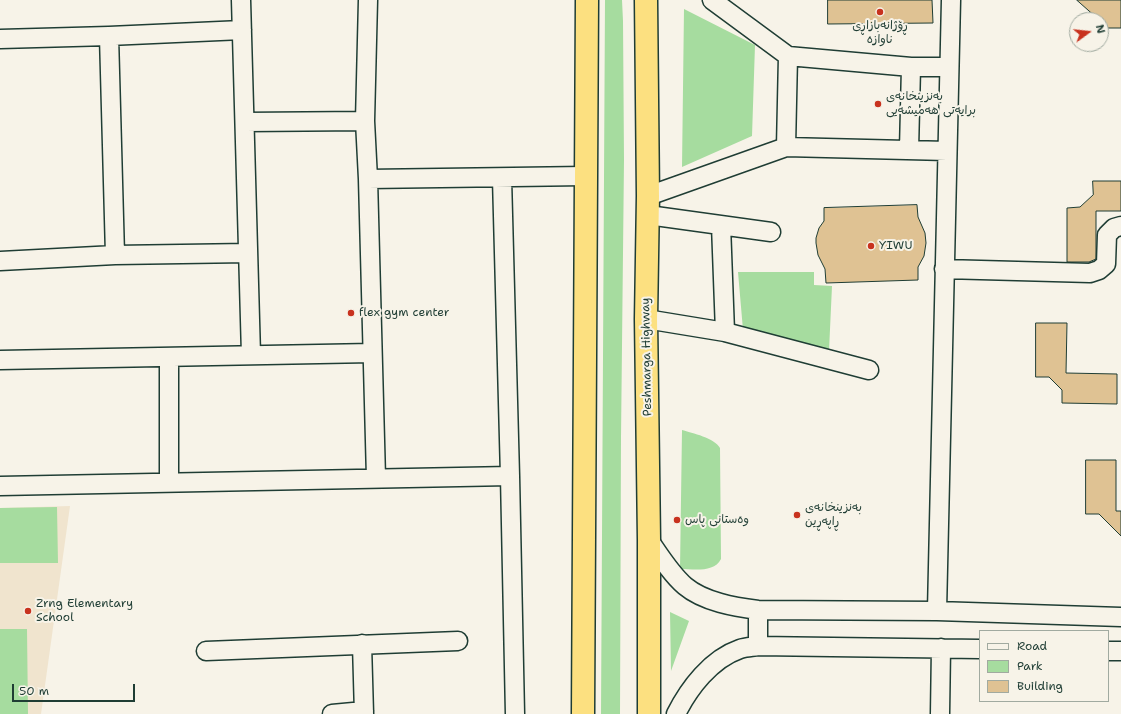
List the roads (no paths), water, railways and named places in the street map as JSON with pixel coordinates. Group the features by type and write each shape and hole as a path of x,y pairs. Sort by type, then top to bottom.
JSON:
{"highway":[{"path":"582,714 586,0"},
{"name":"Peshmarga Highway","path":"646,0 648,206 646,319 649,540 648,714"}],"street":[{"path":"241,0 250,355"},
{"path":"368,0 365,121 368,179 376,478"},
{"path":"712,0 788,56 911,67 949,67"},
{"path":"937,611 951,0"},
{"path":"0,39 242,30"},
{"path":"108,36 115,256"},
{"path":"786,147 788,56"},
{"path":"909,150 911,67"},
{"path":"244,122 365,121"},
{"path":"648,206 786,147 947,151"},
{"path":"368,179 585,176"},
{"path":"502,178 515,714"},
{"path":"648,206 721,225 771,232"},
{"path":"721,225 725,332"},
{"path":"944,269 1090,273 1099,270 1106,264 1107,235 1114,228 1121,226"},
{"path":"0,261 115,256 248,253"},
{"path":"646,319 725,332 869,370"},
{"path":"0,360 372,353"},
{"path":"168,356 169,482"},
{"path":"0,486 510,476"},
{"path":"649,540 676,577 686,587 711,600 739,607 758,610 937,611 1121,617"},
{"path":"758,610 758,646"},
{"path":"206,651 458,641"},
{"path":"332,714 364,713 362,644"},
{"path":"676,714 694,685 716,662 733,652 745,648 758,646 979,649"},
{"path":"940,714 941,648"},
{"path":"1109,651 1121,651"}],"place":[{"name":"ڕۆژانەبازاڕی ناوازە","path":"880,12"},
{"name":"بەنزینخانەی برایەتی هەمیشەیی","path":"878,104"},
{"name":"YIWU","path":"871,246"},
{"name":"flex gym center","path":"351,313"},
{"name":"بەنزینخانەی ڕاپەڕین","path":"797,515"},
{"name":"وەستانی پاس","path":"677,520"},
{"name":"Zrng Elementary School","path":"28,611"}]}
